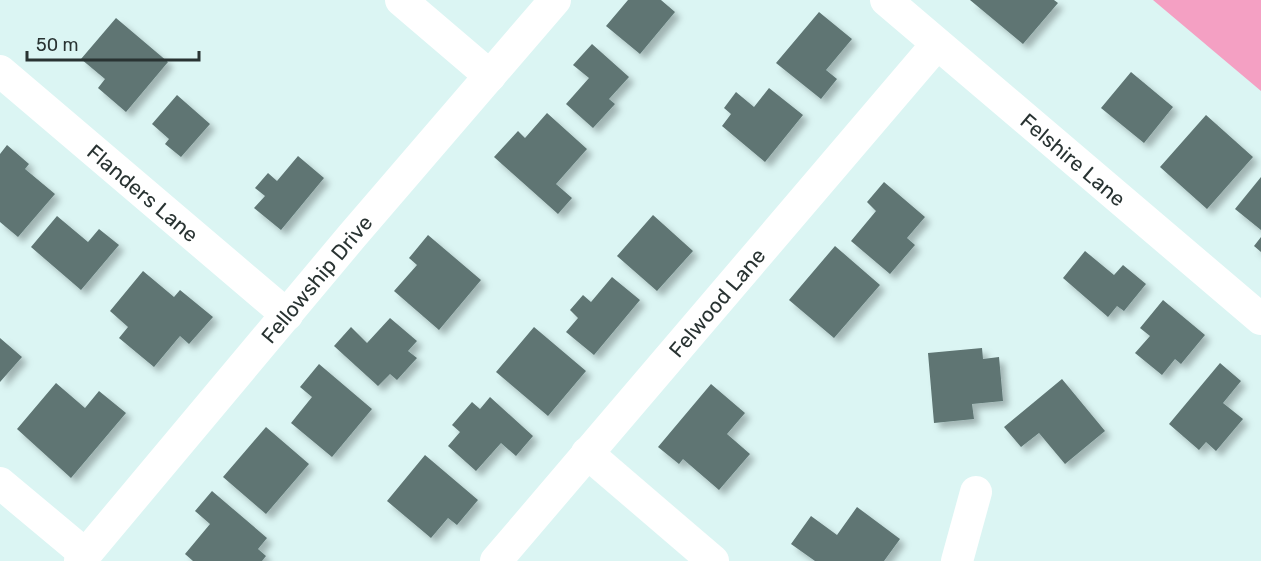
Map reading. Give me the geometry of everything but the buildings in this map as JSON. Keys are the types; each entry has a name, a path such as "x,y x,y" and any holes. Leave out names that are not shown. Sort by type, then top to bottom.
{"street":[{"path":"401,0 490,76"},
{"name":"Fellowship Drive","path":"82,558 555,0"},
{"name":"Felshire Lane","path":"886,0 1261,320"},
{"name":"Felwood Lane","path":"496,561 937,44"},
{"name":"Flanders Lane","path":"0,71 287,315"},
{"path":"587,453 713,561"},
{"path":"0,483 82,558"},
{"path":"957,561 976,492"}],"shaded area":[{"path":"1153,0 1261,0 1261,91"}]}
